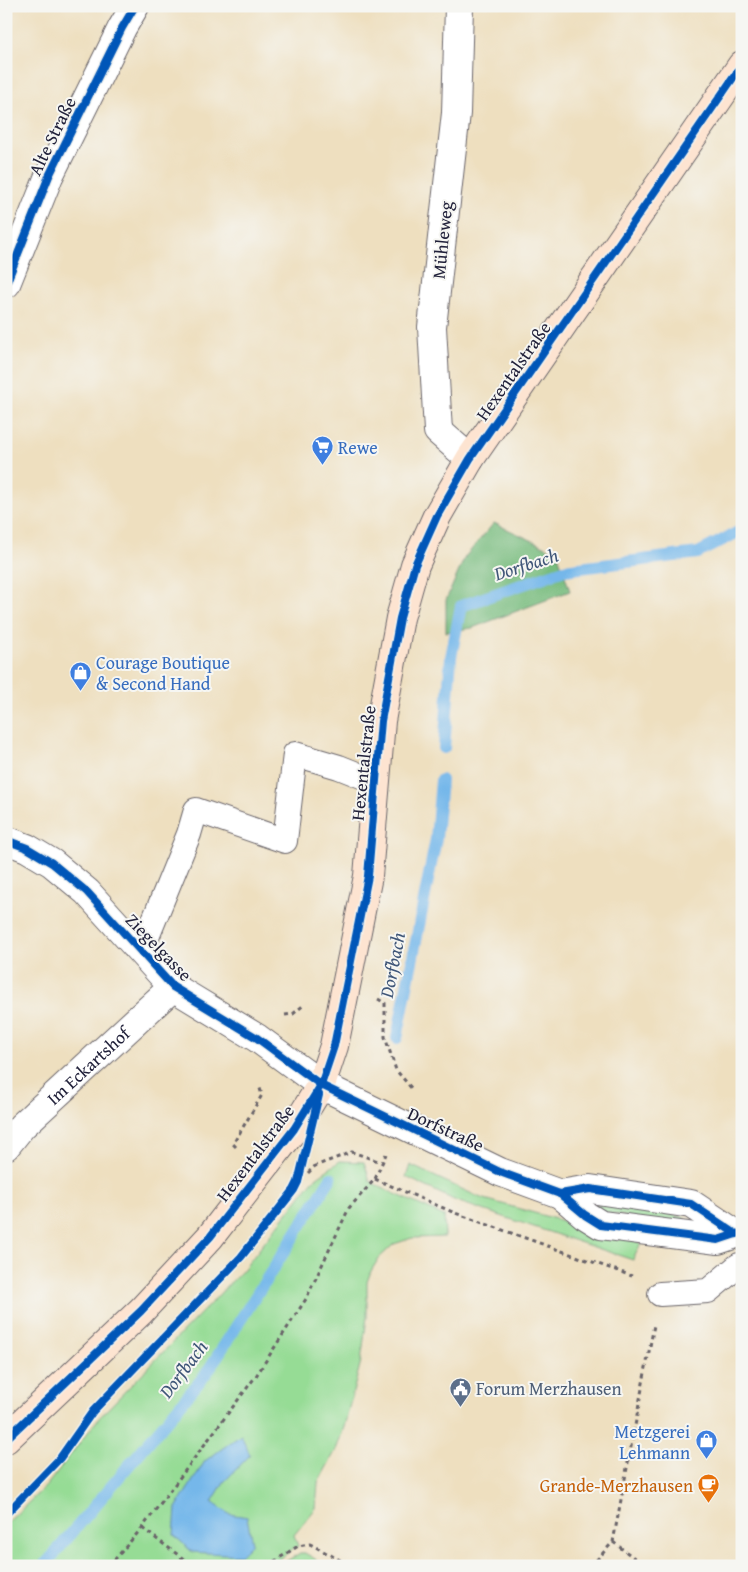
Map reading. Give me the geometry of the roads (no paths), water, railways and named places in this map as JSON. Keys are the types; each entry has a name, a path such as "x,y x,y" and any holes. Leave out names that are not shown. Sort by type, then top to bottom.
{"main road":[{"name":"Hexentalstraße","path":"6,1440 141,1311 210,1237 294,1129 321,1085 334,1046 368,876 374,781 381,721 392,653 415,565 437,516 470,458 742,65"}],"street":[{"name":"Alte Straße","path":"6,284 49,176 122,28 135,6"},
{"name":"Mühleweg","path":"459,6 456,113 432,327 438,431 470,458"},
{"name":"Ziegelgasse","path":"6,840 27,848 52,863 87,892 173,987 256,1038 321,1085"},
{"name":"Im Eckartshof","path":"6,1146 22,1126 173,987"},
{"name":"Dorfstraße","path":"321,1085 430,1136 500,1172 560,1194 585,1215 602,1225 718,1240 739,1234"}],"lane":[{"path":"141,952 189,834 196,810 285,841 295,754 339,766 374,781"},
{"path":"660,1294 708,1291 740,1268 739,1234"}],"water":[{"path":"241,1435 250,1455 224,1482 212,1502 229,1514 247,1517 252,1543 240,1555 192,1552 174,1535 176,1508 205,1461"}],"waterway":[{"name":"Dorfbach","path":"444,748 451,657 461,606 564,570 698,553 742,530"},
{"name":"Dorfbach","path":"397,1038 436,839 441,780"},
{"name":"Dorfbach","path":"44,1566 206,1374 331,1178"}],"place":[{"name":"Rewe","path":"322,466"},
{"name":"Courage Boutique & Second Hand","path":"80,691"},
{"name":"Forum Merzhausen","path":"460,1407"},
{"name":"Metzgerei Lehmann","path":"706,1460"},
{"name":"Grande-Merzhausen","path":"709,1504"}]}
